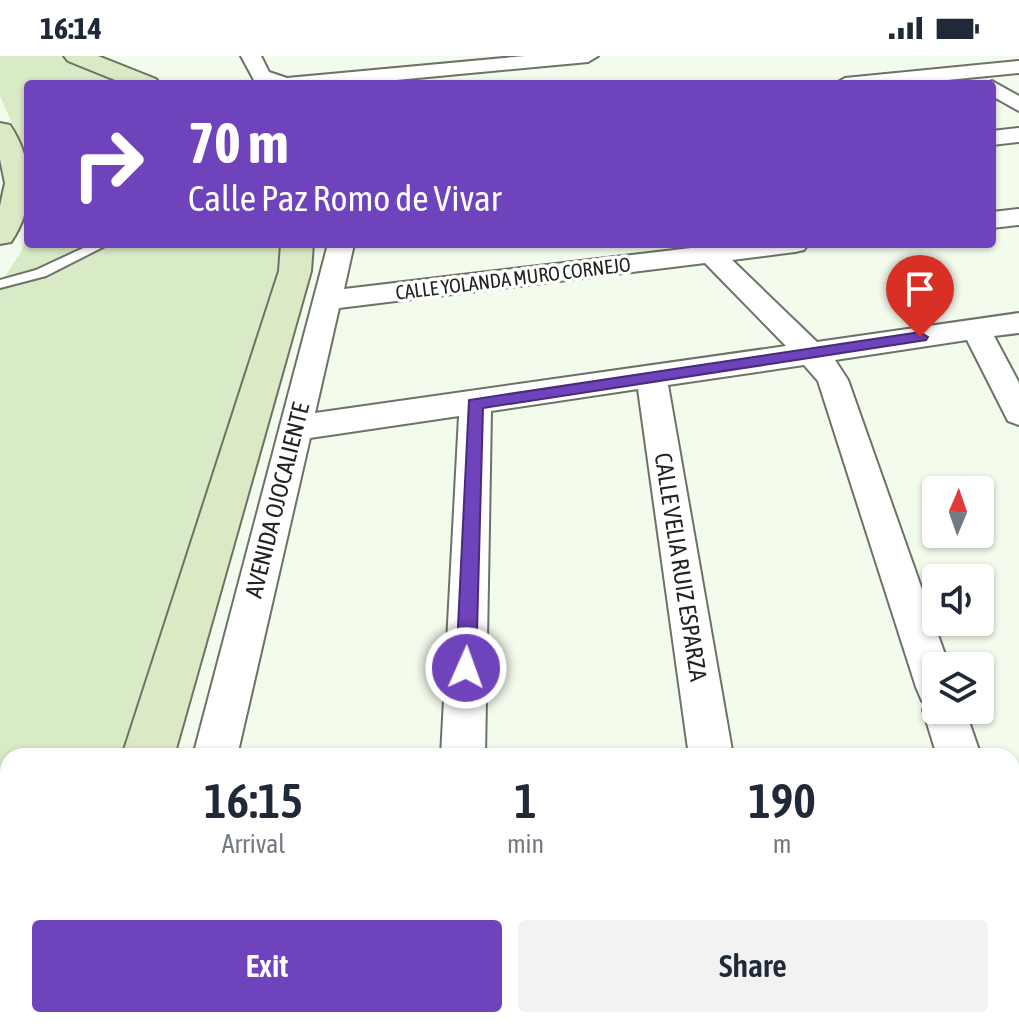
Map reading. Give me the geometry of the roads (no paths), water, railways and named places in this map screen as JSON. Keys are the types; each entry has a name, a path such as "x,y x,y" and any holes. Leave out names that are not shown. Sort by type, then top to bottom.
{"main road":[{"path":"76,56 137,80"},
{"path":"0,131 18,163 22,188 2,228"},
{"name":"AVENIDA OJOCALIENTE","path":"150,748 296,258"}],"street":[{"path":"251,56 261,76 274,80"},
{"path":"324,80 588,56"},
{"path":"886,80 1019,67"},
{"path":"968,72 981,80"},
{"path":"996,90 1019,105"},
{"path":"996,138 1019,135"},
{"path":"996,220 1019,217"},
{"name":"AVENIDA OJOCALIENTE","path":"217,748 340,248"},
{"path":"705,249 810,352 833,380 924,652"},
{"name":"CALLE YOLANDA MURO CORNEJO","path":"327,300 705,249"},
{"path":"295,428 1019,323"},
{"path":"976,329 1019,413"},
{"name":"CALLE VELIA RUIZ ESPARZA","path":"652,378 710,748"},
{"path":"463,748 475,404"},
{"path":"949,724 956,748"}],"lane":[{"path":"0,284 41,273 94,248"}]}
